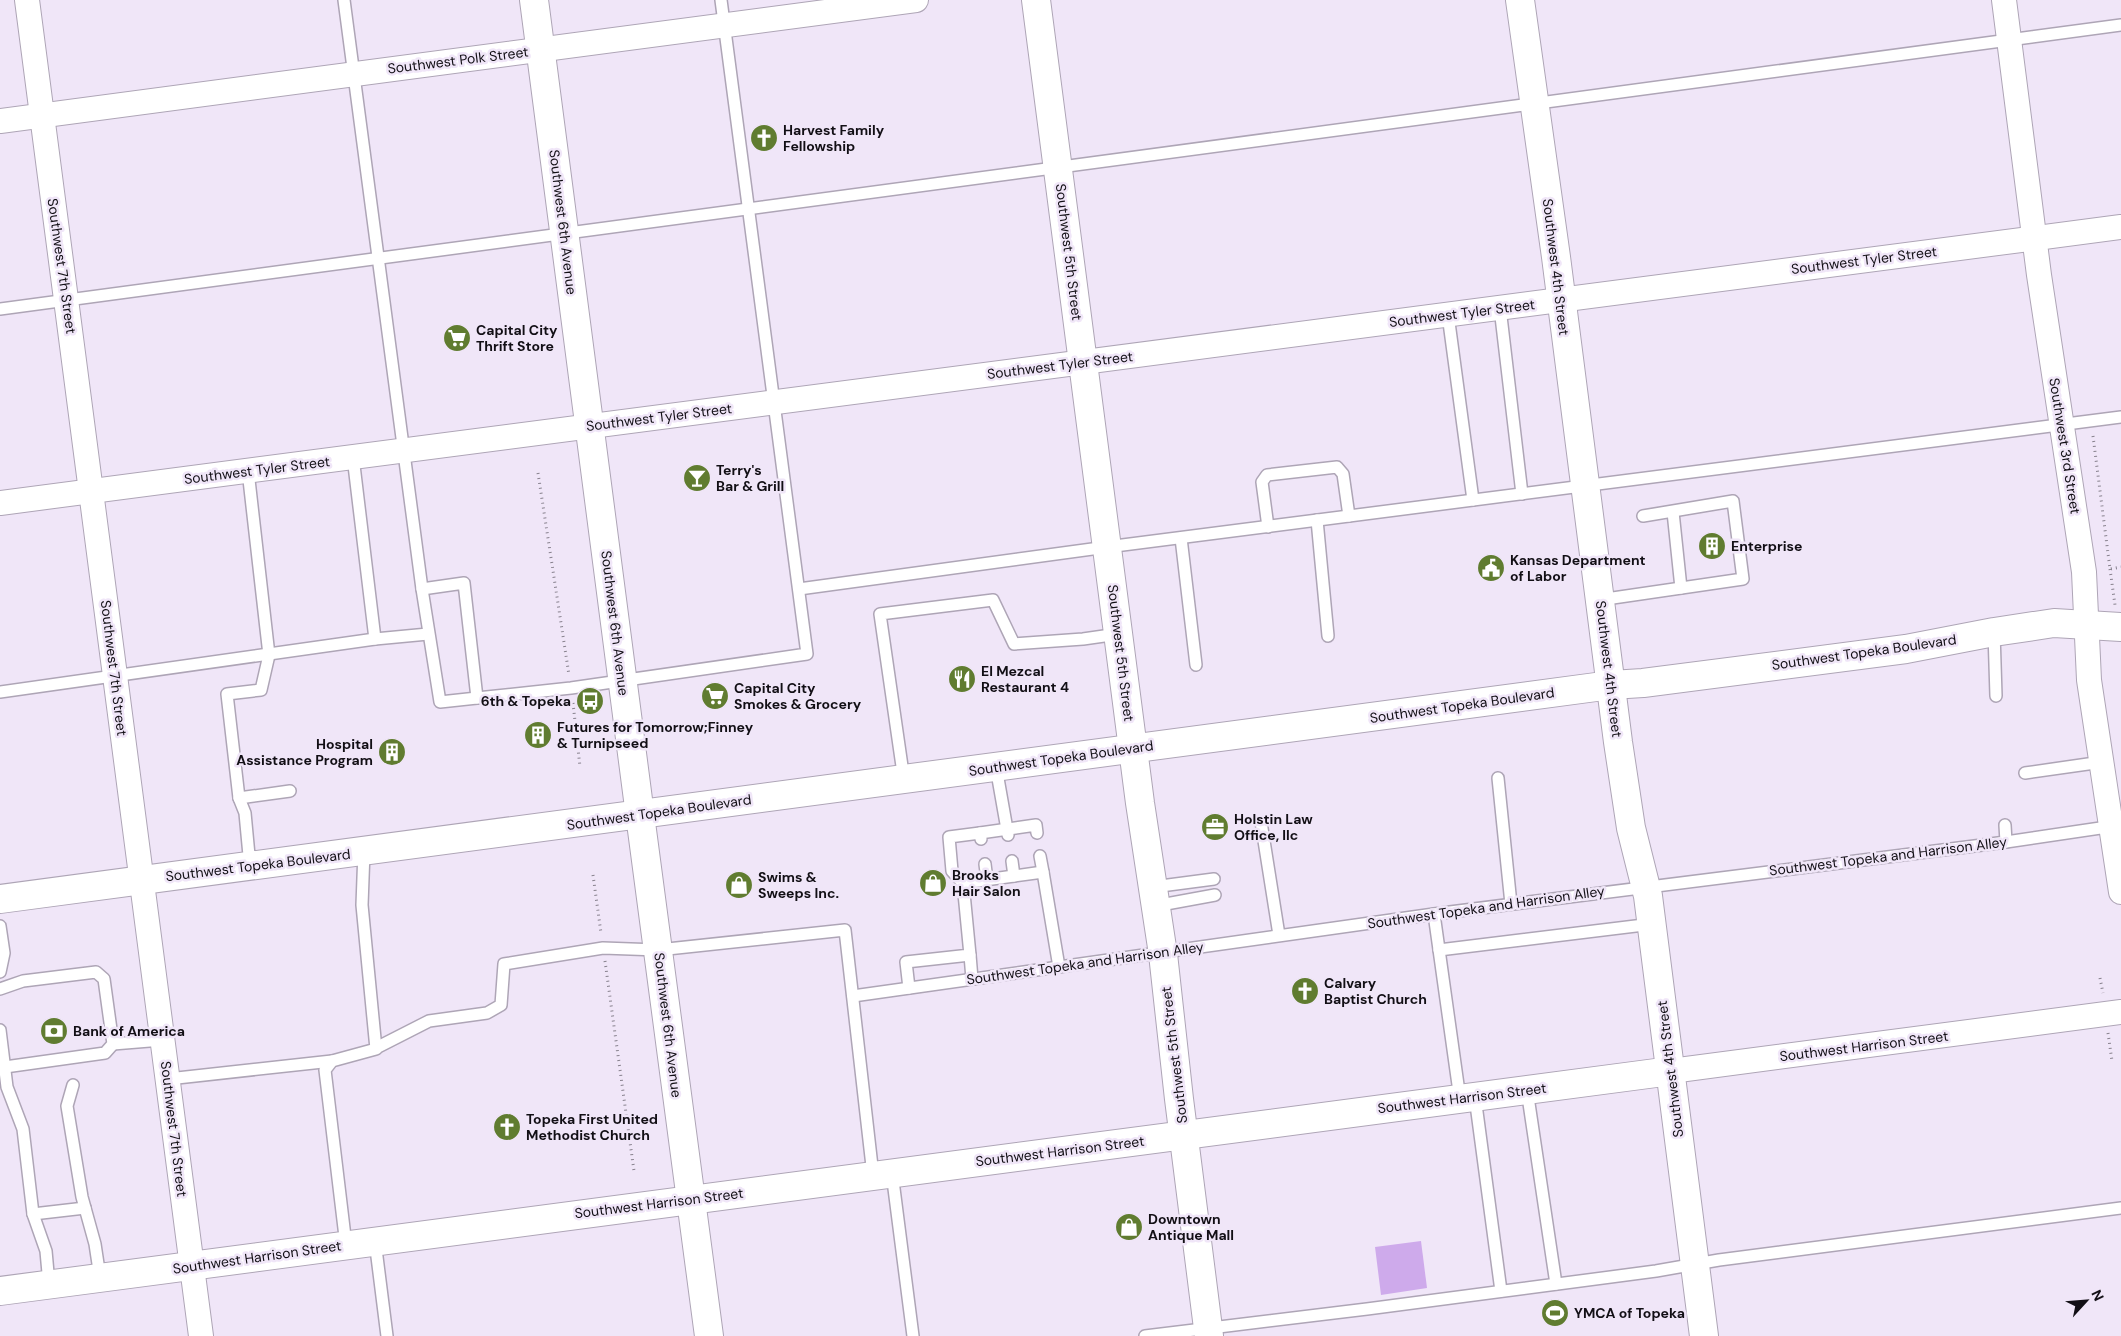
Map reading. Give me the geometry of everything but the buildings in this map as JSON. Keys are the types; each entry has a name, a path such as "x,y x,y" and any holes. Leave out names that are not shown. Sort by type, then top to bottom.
{"main road":[{"name":"Southwest 6th Avenue","path":"534,0 709,1336"},
{"name":"Southwest 5th Street","path":"1036,0 1118,634 1163,954 1209,1333"},
{"name":"Southwest 4th Street","path":"1520,0 1631,828 1646,887 1652,924 1704,1336"},
{"name":"Southwest Topeka Boulevard","path":"0,899 1611,685 1643,683 1906,649 1994,632 2054,623 2121,627"},
{"name":"Southwest Harrison Street","path":"0,1291 1671,1071"}],"street":[{"name":"Southwest 7th Street","path":"26,0 201,1336"},
{"name":"Southwest Polk Street","path":"0,121 916,0"},
{"name":"Southwest 3rd Street","path":"2004,0 2034,238 2060,423 2070,471 2084,572 2089,680 2102,762 2117,826 2121,892"},
{"name":"Southwest Tyler Street","path":"0,503 2121,227"},
{"name":"Southwest Harrison Street","path":"1671,1071 2121,1012"}],"lane":[{"path":"344,0 428,634 440,702 571,688 807,654 721,0"},
{"path":"0,309 2121,25"},
{"path":"1500,308 1522,494"},
{"path":"1448,314 1473,500"},
{"path":"799,589 2060,423 2121,417"},
{"path":"353,457 374,640"},
{"path":"1268,527 1262,482 1268,474 1337,467 1343,474 1348,516"},
{"path":"248,471 269,654 261,690 227,694 240,798 245,813 250,866"},
{"path":"1600,600 1743,579 1733,501 1643,516"},
{"path":"1672,512 1681,588"},
{"path":"1317,520 1328,636"},
{"path":"1181,538 1196,665"},
{"path":"422,589 464,583 477,698"},
{"path":"904,780 880,614 992,600 1014,644 1083,639 1118,634"},
{"path":"1994,632 1996,696"},
{"path":"0,692 269,654 428,634"},
{"path":"2026,773 2102,762"},
{"path":"996,767 1007,832"},
{"path":"1498,778 1511,904"},
{"path":"240,798 290,791"},
{"path":"1261,822 1280,935"},
{"path":"972,979 963,883 952,871 949,837 980,836 1036,825 1037,833"},
{"path":"2006,825 2006,842"},
{"name":"Southwest Topeka and Harrison Alley","path":"853,996 1163,954 1280,935 1434,914 2006,842 2117,826"},
{"path":"364,851 362,905 376,1048"},
{"path":"1040,856 1059,967"},
{"path":"1012,861 1014,876"},
{"path":"984,864 987,880"},
{"path":"963,883 1043,872"},
{"path":"1154,896 1214,880"},
{"path":"1154,896 1215,895"},
{"path":"1434,914 1438,950 1467,1098 1501,1291"},
{"path":"1438,950 1652,924"},
{"path":"0,926 4,953 0,972"},
{"path":"168,1079 332,1061 376,1048 429,1021 487,1013 501,1005 504,964 603,948 658,950 845,930 853,996 913,1336"},
{"path":"909,988 906,962 970,955"},
{"path":"0,989 23,981 96,972 104,979 113,1044"},
{"path":"0,1030 8,1087 23,1129 33,1214 46,1251 49,1284"},
{"path":"5,1067 105,1053 113,1044 162,1040"},
{"path":"79,1070 81,1056"},
{"path":"332,1061 325,1070 346,1245"},
{"path":"73,1085 67,1106 85,1208 95,1244 100,1278"},
{"path":"1527,1090 1556,1284"},
{"path":"33,1214 85,1208"},
{"path":"1145,1336 1209,1333 1695,1264 2121,1208"},
{"path":"375,1241 387,1336"}],"path":[{"path":"2091,421 2110,569 2121,567"},
{"path":"538,473 571,688 580,767"},
{"path":"593,875 634,1171"}],"shaded area":[{"path":"1421,1241 1427,1288 1381,1295 1375,1247"}],"place":[{"name":"Harvest Family Fellowship","path":"764,138"},
{"name":"Capital City Thrift Store","path":"457,338"},
{"name":"Terry's Bar & Grill","path":"697,478"},
{"name":"Enterprise","path":"1712,546"},
{"name":"Kansas Department of Labor","path":"1491,568"},
{"name":"El Mezcal Restaurant 4","path":"962,679"},
{"name":"Capital City Smokes & Grocery","path":"715,696"},
{"name":"6th & Topeka","path":"590,701"},
{"name":"Futures for Tomorrow;Finney & Turnipseed","path":"538,735"},
{"name":"Hospital Assistance Program","path":"392,752"},
{"name":"Holstin Law Office, llc","path":"1215,827"},
{"name":"Brooks Hair Salon","path":"933,883"},
{"name":"Swims & Sweeps Inc.","path":"739,885"},
{"name":"Calvary Baptist Church","path":"1305,991"},
{"name":"Bank of America","path":"54,1031"},
{"name":"Topeka First United Methodist Church","path":"507,1127"},
{"name":"Downtown Antique Mall","path":"1129,1227"},
{"name":"YMCA of Topeka","path":"1555,1313"}]}
